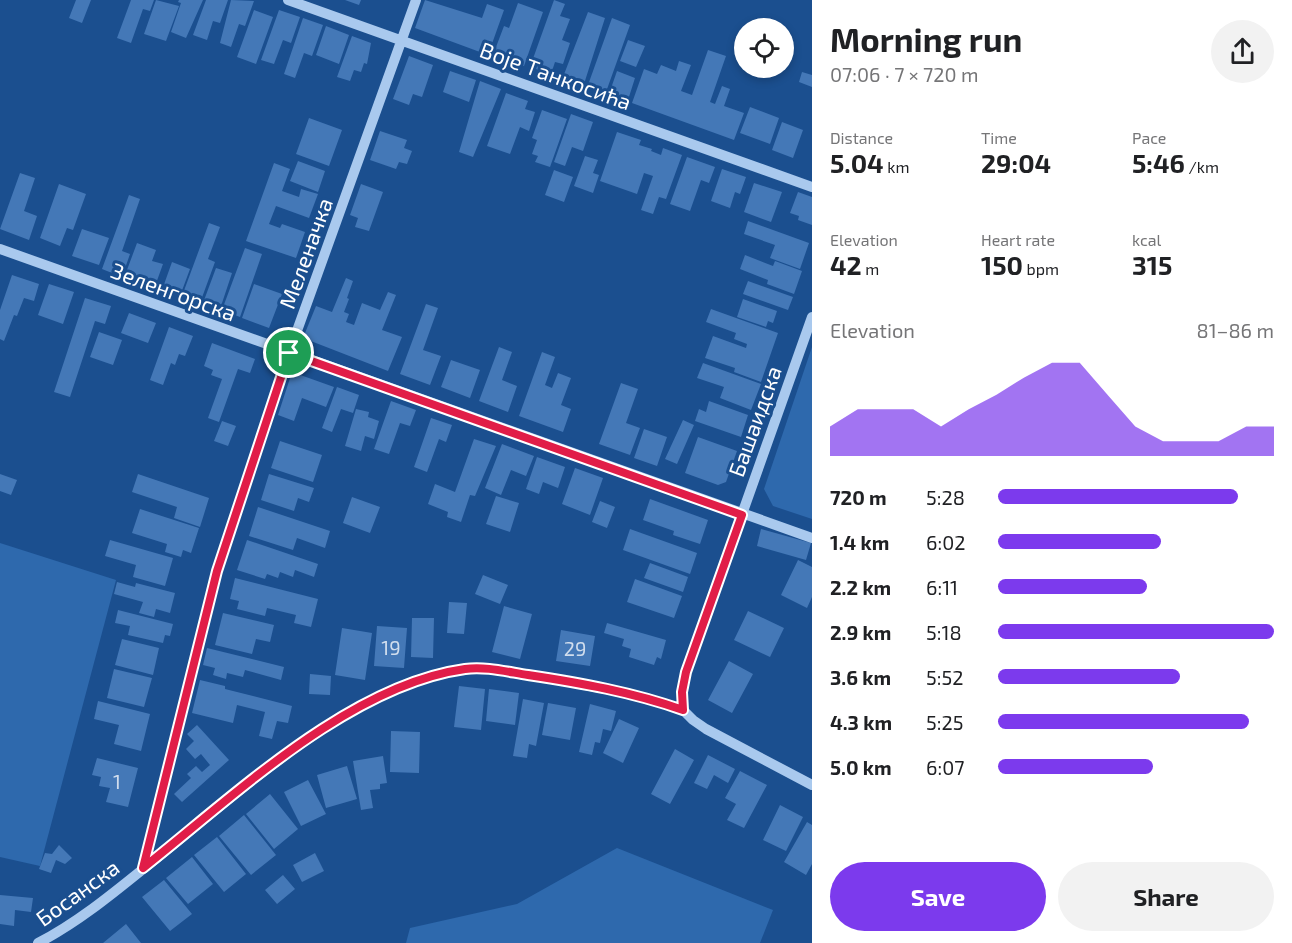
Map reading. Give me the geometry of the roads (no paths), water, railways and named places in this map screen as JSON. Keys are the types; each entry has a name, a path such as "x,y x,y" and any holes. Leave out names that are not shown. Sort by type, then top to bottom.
{"street":[{"name":"Воје Танкосића","path":"288,0 812,188"},
{"name":"Меленачка","path":"143,868 217,571 289,353 416,0"},
{"name":"Зеленгорска","path":"0,249 742,515 812,538"},
{"name":"Башаидска","path":"683,710 682,692 686,672 812,317"},
{"name":"Босанска","path":"38,943 55,934 143,868 299,744 381,697 435,675 468,669 490,669 605,687 683,710"},
{"path":"683,710 706,729 812,785"}]}
